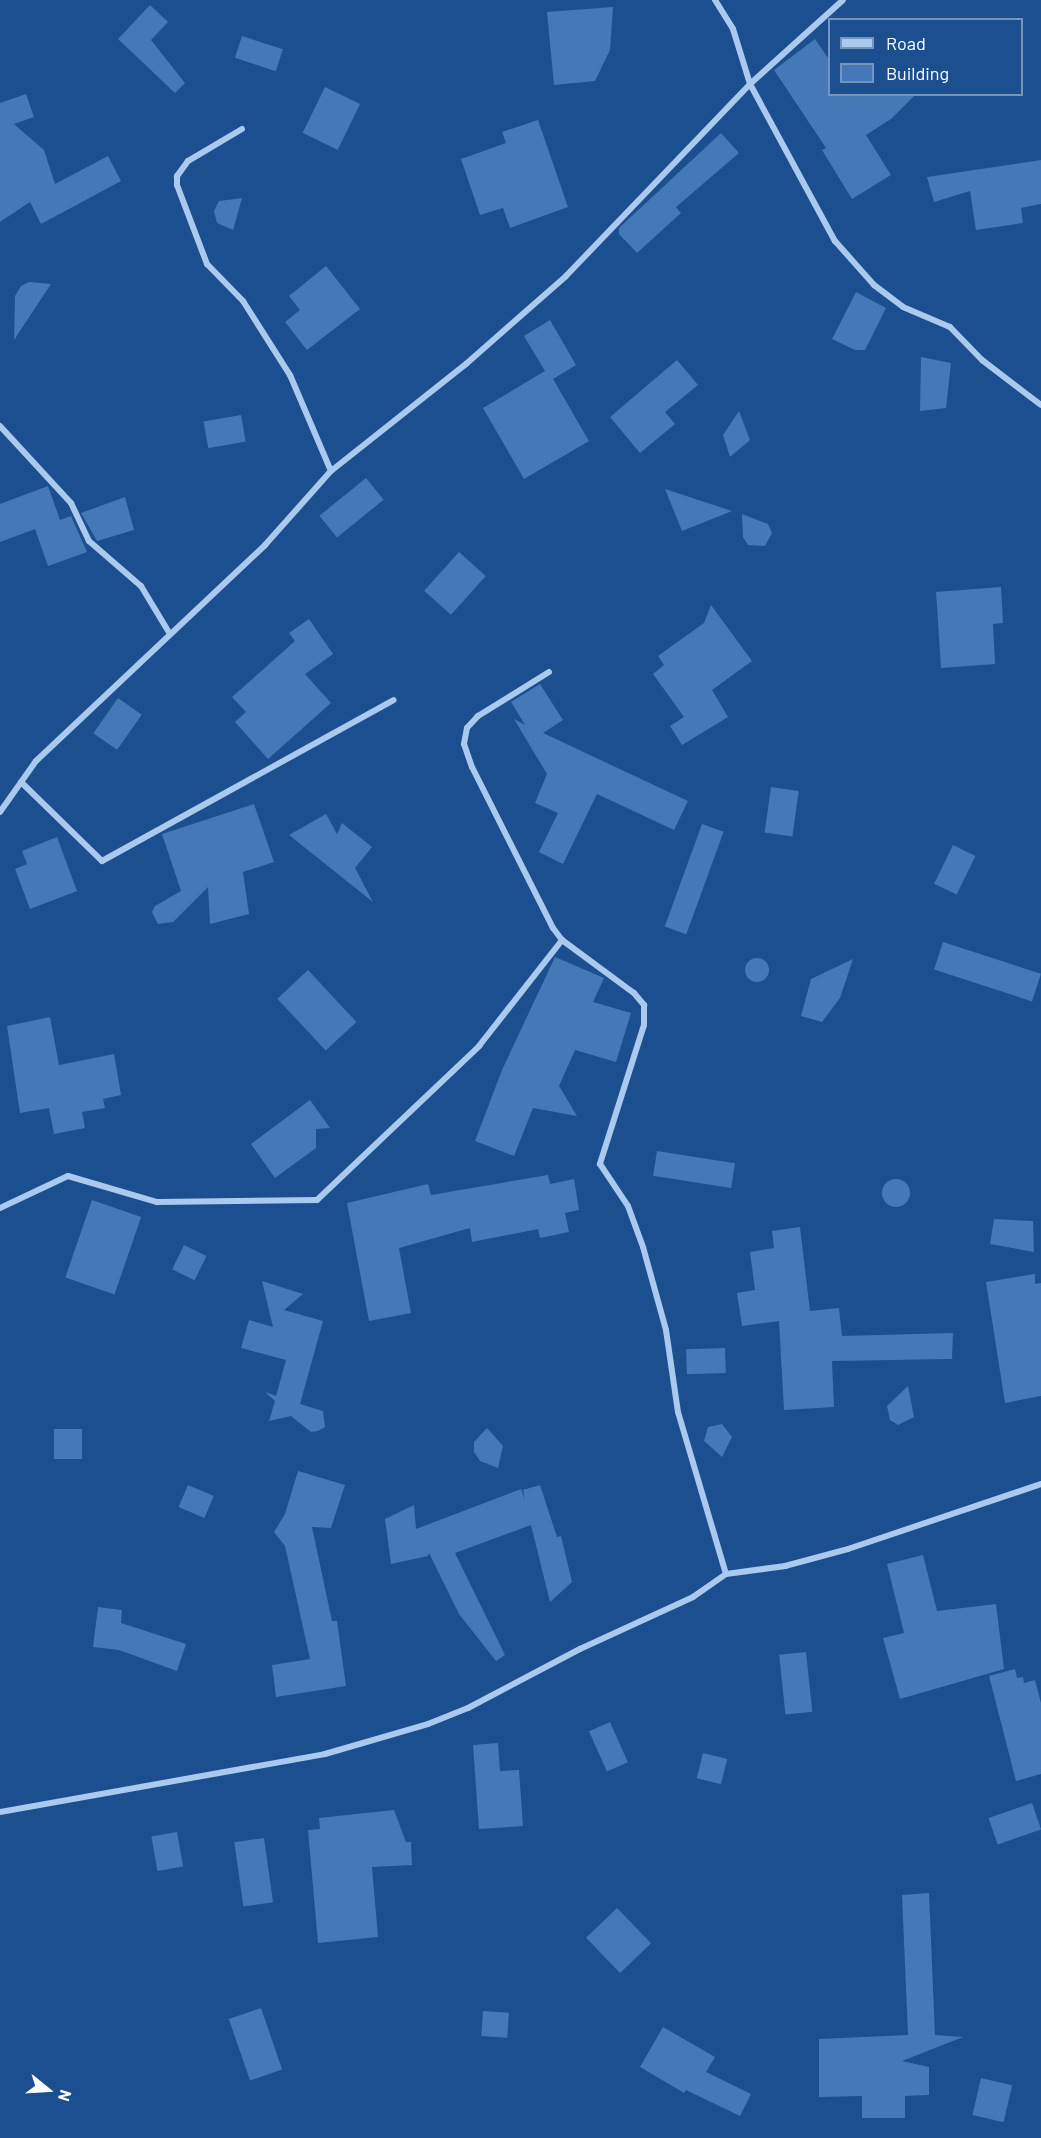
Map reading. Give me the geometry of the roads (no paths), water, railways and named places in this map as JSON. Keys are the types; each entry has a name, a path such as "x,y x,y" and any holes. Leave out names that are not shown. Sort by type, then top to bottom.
{"street":[{"path":"715,0 733,29 750,84 835,241 874,285 903,307 950,327 982,360 1041,405"},
{"path":"0,812 21,782 70,727 265,545 332,471 466,364 566,276 750,84 843,0"},
{"path":"242,129 188,161 177,176 177,185 207,264 243,302 291,375 332,471"},
{"path":"0,426 71,503 89,541 141,586 170,633"},
{"path":"549,672 478,716 467,728 464,744 472,767 562,940 634,993 644,1005 644,1025 600,1164 628,1206 643,1247 666,1330 678,1412 726,1574"},
{"path":"21,782 102,861 394,700"},
{"path":"0,1208 68,1176 157,1202 317,1200 479,1046 562,940"},
{"path":"0,1812 325,1754 428,1724 468,1708 580,1648 693,1597 726,1574 785,1566 848,1549 1041,1484"}]}
